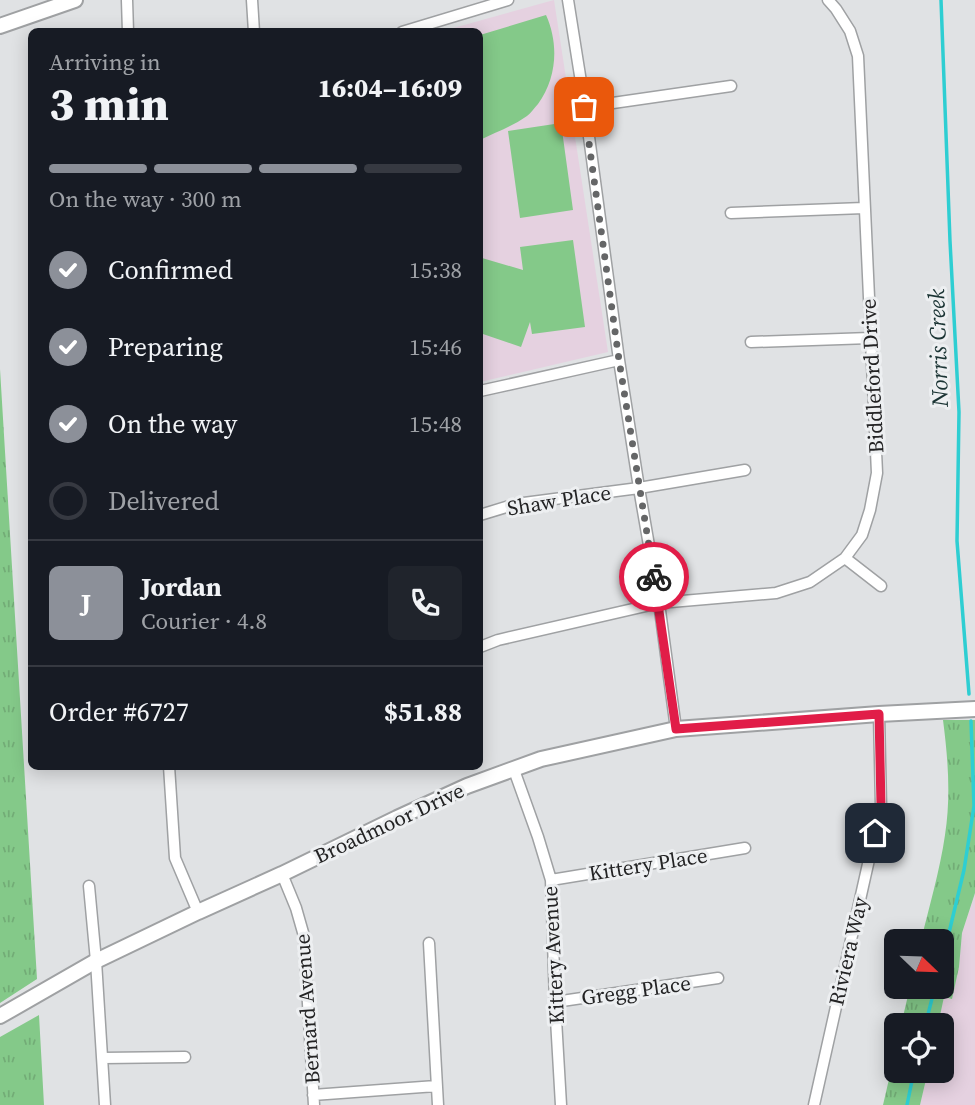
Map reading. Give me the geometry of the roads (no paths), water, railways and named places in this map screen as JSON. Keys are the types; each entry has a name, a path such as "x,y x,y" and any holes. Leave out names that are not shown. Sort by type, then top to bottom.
{"street":[{"path":"0,26 75,0"},
{"path":"127,0 128,28"},
{"path":"252,0 254,28"},
{"path":"415,28 508,0"},
{"path":"568,0 619,360 659,603 676,729"},
{"name":"Biddleford Drive","path":"483,646 498,640 659,603 776,593 810,582 845,558 862,535 877,472 858,56 850,31 828,0"},
{"path":"584,107 731,86"},
{"path":"731,213 864,208"},
{"path":"751,342 870,338"},
{"path":"483,390 619,360"},
{"name":"Shaw Place","path":"483,514 516,504 639,488 745,470"},
{"path":"845,558 881,586"},
{"name":"Broadmoor Drive","path":"0,1016 96,961 198,912 467,786 541,759 676,729 975,709"},
{"name":"Riviera Way","path":"814,1105 881,806 879,714"},
{"path":"169,770 175,858 198,912"},
{"name":"Kittery Avenue","path":"514,770 551,880 561,1105"},
{"name":"Kittery Place","path":"551,880 745,848"},
{"name":"Bernard Avenue","path":"282,874 304,936 314,1100"},
{"path":"89,886 105,1105"},
{"path":"429,943 438,1105"},
{"name":"Gregg Place","path":"555,1002 718,978"},
{"path":"103,1058 185,1057"},
{"path":"314,1100 436,1086"}],"waterway":[{"name":"Norris Creek","path":"941,0 959,412 957,541 969,694"},
{"name":"Norris Creek","path":"950,929 964,870 974,806 971,721"},
{"name":"Norris Creek","path":"928,1013 932,999"},
{"name":"Norris Creek","path":"907,1105 912,1083"}]}
